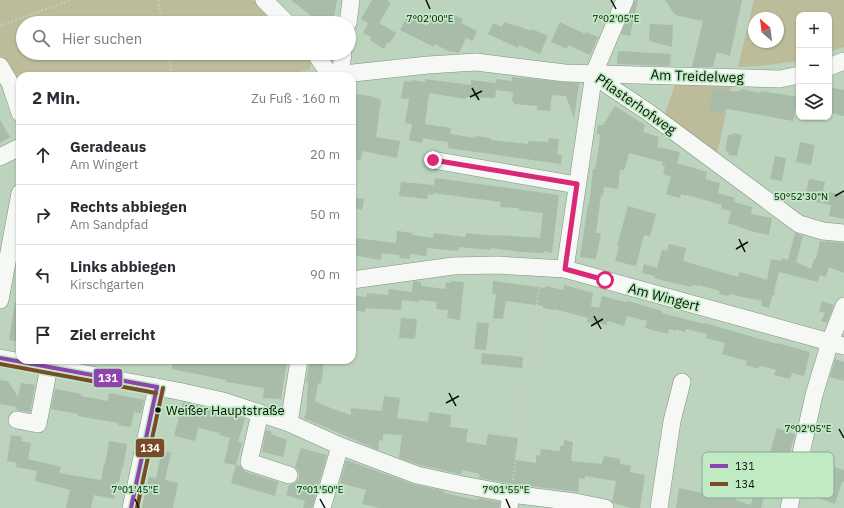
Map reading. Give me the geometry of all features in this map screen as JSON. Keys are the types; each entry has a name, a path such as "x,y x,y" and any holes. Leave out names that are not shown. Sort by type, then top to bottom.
{"street":[{"path":"264,0 280,16"},
{"path":"349,16 351,0"},
{"path":"565,269 594,73 625,0"},
{"path":"321,60 331,72"},
{"path":"335,72 340,60"},
{"path":"832,66 844,61"},
{"name":"Pflasterhofweg","path":"356,73 428,65 476,62 565,73 594,73 609,86 665,124 799,224 824,231 844,233"},
{"path":"0,66 10,83 16,101"},
{"name":"Am Treidelweg","path":"594,73 780,79 796,76"},
{"path":"0,157 16,149"},
{"path":"433,160 577,184"},
{"path":"0,300 16,214"},
{"name":"Am Wingert","path":"356,279 453,266 498,265 565,269 837,344"},
{"path":"802,452 814,395 837,344 844,306"},
{"path":"0,358 16,361"},
{"path":"33,364 223,401 289,423 342,446 417,475 458,484 510,501 575,502 605,508"},
{"path":"289,423 298,364"},
{"path":"17,420 38,424 49,367"},
{"path":"659,508 672,421 682,382"},
{"path":"131,508 157,387"},
{"path":"260,413 249,462 289,475"},
{"path":"326,502 342,446"},
{"path":"789,508 791,498"}],"path":[{"path":"28,16 72,0"},
{"path":"158,0 161,16"},
{"path":"0,26 16,20"},
{"path":"169,60 171,72"},
{"path":"510,501 541,268"}],"green space":[{"path":"0,0 253,0 270,16 16,16 16,60 310,60 311,65 309,70 297,72 16,72 16,83 13,75 0,55"},
{"path":"754,0 844,0 844,47 832,51 832,12 796,12 796,61 738,67 748,25 748,48 784,48 784,12 751,12"},
{"path":"676,81 732,82 717,155 665,114"}],"building":[{"path":"291,0 337,0 334,16 310,15"},
{"path":"372,0 387,0 391,3 379,23 396,33 384,49 370,40 371,37 363,33 368,23 361,19"},
{"path":"635,0 638,0 630,36 621,34"},
{"path":"665,0 742,0 730,56 717,52 713,67 692,67 703,21 675,15"},
{"path":"451,13 463,19 461,23 477,31 473,41 466,38 459,53 448,51 435,44 434,47 400,30 408,16 427,26 433,14 447,21"},
{"path":"504,22 531,31 532,29 548,36 540,54 519,45 518,48 488,34 493,23 502,27"},
{"path":"560,22 585,34 586,32 598,37 590,55 568,45 567,49 551,42"},
{"path":"650,24 673,25 672,47 649,41"},
{"path":"618,51 671,54 670,66 617,64"},
{"path":"512,77 579,83 574,119 566,96 552,95 550,111 537,110 537,106 514,104 514,102 512,102 513,92 496,90 495,98 466,97 466,99 429,93 425,124 451,128 450,134 475,138 476,136 491,138 491,140 528,144 528,141 548,142 549,138 559,139 557,155 562,155 561,164 448,148 448,142 423,138 422,143 409,140 412,124 405,123 409,99 401,98 404,81 411,82 412,80 425,82 425,79 471,85 471,80 496,83 497,79 512,81"},
{"path":"718,88 737,92 741,91 741,89 760,93 761,91 796,97 793,121 723,108 722,113 709,111 713,89 718,90"},
{"path":"832,88 844,90 844,116 832,113"},
{"path":"356,94 370,96 381,100 376,137 400,141 397,158 362,151 361,160 356,159"},
{"path":"615,106 645,125 643,132 659,137 657,147 680,152 677,163 707,172 705,179 720,183 718,193 735,198 734,202 752,207 751,214 772,218 769,235 751,231 728,223 731,211 721,209 722,205 687,195 681,194 680,198 666,194 671,177 663,174 665,166 662,166 663,162 629,153 624,170 620,170 618,189 604,187 603,196 601,195 596,233 601,233 596,259 580,257 588,204 589,205 593,169 595,169 599,146 600,134 597,134 598,125 603,125"},
{"path":"0,120 10,137 0,143"},
{"path":"732,133 742,135 737,156 728,155 729,152 725,151 728,135 732,135"},
{"path":"800,142 815,145 811,165 796,162"},
{"path":"775,156 786,158 782,181 770,179"},
{"path":"435,178 559,195 552,253 544,251 544,253 522,252 491,248 491,250 459,247 458,251 427,248 426,256 410,254 410,259 399,258 400,255 382,253 381,260 356,256 356,238 396,243 397,231 433,238 434,233 465,237 466,233 540,238 543,213 519,210 519,208 500,207 501,202 433,193"},
{"path":"809,179 825,182 823,191 844,195 844,219 829,216 831,205 812,201 814,194 806,192"},
{"path":"401,182 434,185 433,195 428,194 427,199 399,196"},
{"path":"356,198 364,199 362,210 356,209"},
{"path":"628,206 656,214 650,236 644,235 636,266 615,261 619,247 617,246"},
{"path":"795,233 803,236 796,262 811,269 814,259 816,259 820,241 844,243 844,273 829,267 826,277 820,275 818,282 779,272 774,291 775,293 772,297 769,308 761,306 762,301 729,294 729,296 719,294 720,291 698,285 692,285 691,287 665,281 654,278 655,276 642,273 644,264 657,268 662,250 667,251 669,244 686,248 683,261 738,277 740,272 767,280 771,259 781,261 782,258 788,260"},
{"path":"493,281 545,288 546,286 563,290 564,285 593,293 591,306 599,308 602,296 625,302 628,301 662,311 662,313 704,324 705,323 810,352 804,376 792,373 790,379 774,375 776,370 761,366 754,369 753,367 746,365 747,361 722,354 725,343 706,338 707,334 686,329 685,332 676,329 676,331 669,329 668,334 645,328 647,321 627,316 624,326 608,321 606,325 596,322 596,324 587,322 588,318 554,309 543,308 543,306 506,301 503,319 493,318 496,294 492,294"},
{"path":"413,282 421,282 421,286 445,289 446,282 464,282 460,320 447,318 448,310 436,309 437,302 419,300 419,302 402,300 401,310 365,308 365,312 356,311 356,296 366,297 367,293 388,295 389,289 412,292"},
{"path":"822,301 834,305 827,323 821,321 825,313 819,311"},
{"path":"15,302 16,302 16,341 9,340"},
{"path":"401,318 417,319 415,339 399,338"},
{"path":"477,322 489,323 486,350 474,349"},
{"path":"482,353 523,357 522,368 481,364"},
{"path":"835,359 844,362 844,381 830,377"},
{"path":"173,364 286,364 281,399 263,398 264,388 226,382 226,380 172,369"},
{"path":"309,364 324,364 321,384 318,383 314,401 351,415 351,408 382,411 384,396 400,398 397,418 428,422 429,412 451,415 450,427 468,429 466,442 486,445 488,434 518,438 515,460 536,463 536,455 540,456 541,449 560,451 560,446 563,446 564,440 573,442 571,461 602,464 604,456 620,459 620,464 631,466 630,472 645,475 640,508 631,508 612,502 616,481 585,476 585,479 579,478 578,492 479,478 480,474 462,470 460,474 420,465 399,458 402,435 383,434 383,441 379,440 378,450 304,418 306,413 308,382 306,382"},
{"path":"0,380 8,381 18,397 21,383 35,385 30,412 16,410 17,407 0,404"},
{"path":"55,389 108,401 109,393 144,400 141,413 134,412 131,427 51,409"},
{"path":"183,402 245,419 238,442 242,443 236,465 224,463 230,438 219,435 220,433 198,428 195,441 174,436"},
{"path":"777,428 795,434 790,452 770,452"},
{"path":"266,430 272,432 271,434 287,440 283,457 262,452"},
{"path":"11,435 22,437 21,441 31,443 28,459 61,467 59,473 101,480 109,441 127,444 119,482 116,482 114,499 94,495 91,508 66,508 70,490 35,481 37,471 16,467 17,463 7,461"},
{"path":"301,448 327,455 312,508 303,508 305,501 286,495 289,485 295,483 299,478 299,473 295,467"},
{"path":"162,451 171,453 165,480 178,483 173,508 142,508 149,477 156,478"},
{"path":"346,460 413,484 444,491 444,493 477,500 478,498 500,502 499,508 379,508 362,504 366,490 340,483"},
{"path":"236,465 240,466 246,472 278,482 275,496 231,483"},
{"path":"834,467 844,470 844,482 842,482 835,504 819,498 834,498"},
{"path":"679,488 702,493 702,498 736,498 735,500 751,505 753,498 764,498 761,508 676,508"}],"transit line":[{"name":"131","path":"0,358 16,361"},
{"name":"134","path":"0,364 156,393"},
{"name":"131","path":"32,364 157,387"},
{"name":"131","path":"131,508 157,387"},
{"name":"134","path":"137,508 163,388"}],"place":[{"name":"Weißer Hauptstraße","path":"158,410"}],"route":[{"path":"433,160 577,184 565,269 605,280"}]}
